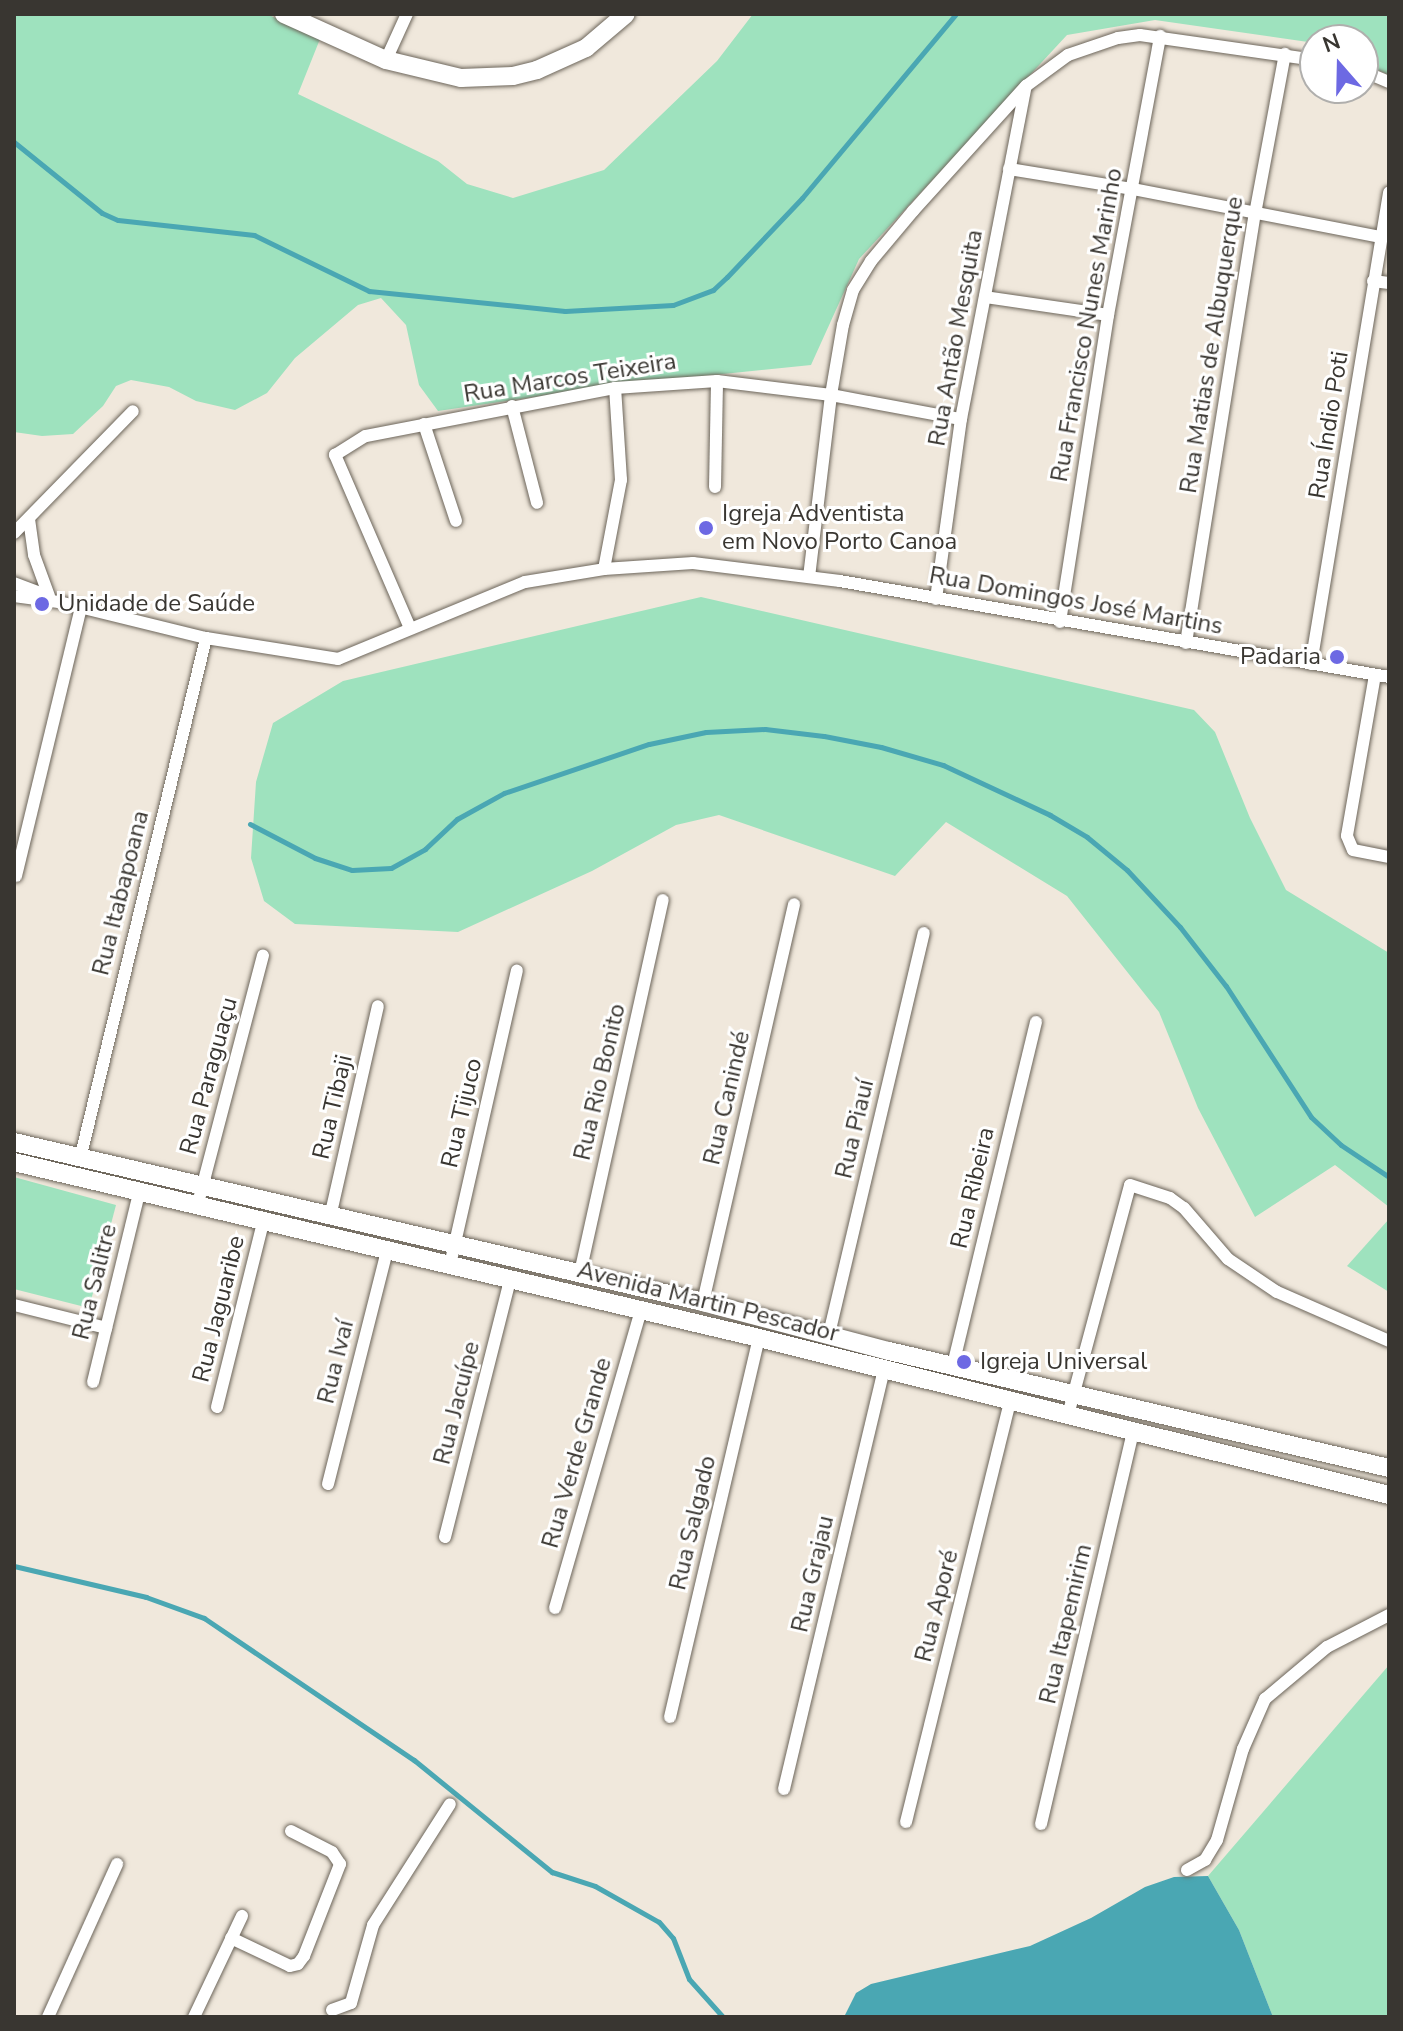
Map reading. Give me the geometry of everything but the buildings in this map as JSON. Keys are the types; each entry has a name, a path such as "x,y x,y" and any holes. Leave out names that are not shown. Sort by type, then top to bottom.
{"street":[{"path":"284,14 386,60 461,78 513,76 537,70 586,48 626,14"},
{"path":"386,60 407,14"},
{"path":"809,577 831,395 847,307 871,261 1026,86 1068,55 1118,38 1160,36 1299,57"},
{"name":"Rua Francisco Nunes Marinho","path":"1060,622 1108,315 1160,36"},
{"name":"Rua Matias de Albuquerque","path":"1186,643 1255,214 1285,54"},
{"name":"Rua Antão Mesquita","path":"936,599 961,419 1026,86"},
{"path":"1009,169 1133,189 1380,237"},
{"name":"Rua Índio Poti","path":"1311,664 1389,192"},
{"path":"1373,281 1389,283"},
{"path":"985,297 1108,315"},
{"path":"715,487 717,381"},
{"name":"Rua Marcos Teixeira","path":"410,628 335,455 366,436 615,388 717,381 831,395 961,419"},
{"path":"604,569 621,480 615,388"},
{"path":"512,406 537,503"},
{"path":"14,533 133,411"},
{"path":"424,424 456,521"},
{"path":"29,519 34,555 54,599"},
{"name":"Rua Domingos José Martins","path":"14,583 81,608 206,638 338,659 356,655 410,628 525,582 604,569 693,563 809,577 1389,677"},
{"name":"Rua Domingos José Martins","path":"14,596 54,599"},
{"path":"16,876 81,608"},
{"name":"Rua Itabapoana","path":"80,1159 206,638"},
{"path":"1375,675 1347,828 1349,845 1360,854 1389,857"},
{"name":"Rua Rio Bonito","path":"580,1273 663,900"},
{"name":"Rua Canindé","path":"703,1302 794,904"},
{"name":"Rua Piauí","path":"829,1334 924,933"},
{"name":"Rua Paraguaçu","path":"197,1207 263,956"},
{"name":"Rua Tijuco","path":"450,1265 517,971"},
{"name":"Rua Tibaji","path":"330,1217 378,1006"},
{"name":"Rua Ribeira","path":"953,1365 1036,1022"},
{"name":"Avenida Martin Pescador","path":"14,1142 703,1302 953,1365 1389,1468"},
{"name":"Avenida Martin Pescador","path":"14,1162 759,1338 1389,1495"},
{"path":"1068,1415 1130,1185 1170,1198 1184,1208 1228,1259 1277,1292 1389,1341"},
{"name":"Rua Salitre","path":"93,1382 139,1193"},
{"name":"Rua Jaguaribe","path":"217,1407 263,1222"},
{"name":"Rua Ivaí","path":"328,1484 387,1250"},
{"name":"Rua Jacuípe","path":"445,1537 510,1280"},
{"path":"647,1312 666,1310 695,1315 702,1310 703,1302"},
{"path":"14,1305 106,1328"},
{"name":"Rua Verde Grande","path":"555,1608 647,1312"},
{"path":"705,1326 707,1317 714,1313 744,1320 757,1316"},
{"name":"Rua Salgado","path":"670,1717 759,1338"},
{"name":"Rua Grajau","path":"784,1789 884,1370"},
{"name":"Rua Aporé","path":"906,1822 1010,1402"},
{"name":"Rua Itapemirim","path":"1041,1824 1133,1433"},
{"path":"1187,1870 1205,1860 1217,1840 1243,1749 1265,1699 1327,1647 1389,1615"},
{"path":"330,2013 351,2003 373,1925 450,1804"},
{"path":"231,1938 290,1966 298,1964 304,1956 340,1864 332,1852 291,1831"},
{"path":"48,2017 117,1864"},
{"path":"194,2017 242,1916"},
{"path":"330,2013 338,1996"}],"green space":[{"path":"14,14 267,14 320,39 298,94 438,161 467,184 513,198 604,170 717,61 753,14 1389,14 1389,75 1379,70 1379,24 1299,24 1299,41 1155,20 1067,35 859,259 811,365 617,385 438,411 419,385 406,325 381,298 358,305 295,358 267,393 235,410 196,401 169,387 131,380 116,386 103,406 73,434 42,436 14,432"},
{"path":"701,597 1194,710 1215,732 1250,818 1286,890 1389,953 1389,1207 1335,1165 1255,1217 1198,1108 1159,1012 1067,896 946,822 895,876 719,815 676,825 592,871 458,932 295,924 264,901 251,858 256,782 273,723 343,681"},
{"path":"14,1177 116,1205 89,1308 14,1289"},
{"path":"1389,1219 1389,1292 1347,1266"},
{"path":"1389,1665 1389,2017 1273,2017 1239,1930 1208,1876"}],"water":[{"path":"1208,1876 1239,1930 1273,2017 844,2017 856,1993 871,1984 1030,1946 1091,1918 1145,1887 1174,1877"}],"waterway":[{"path":"14,142 102,213 118,220 254,235 369,291 565,311 673,305 713,290 727,277 802,198 956,14"},
{"path":"250,824 315,858 352,870 391,868 425,849 457,819 504,793 649,744 706,732 765,729 824,736 881,747 943,765 1050,815 1087,837 1127,870 1180,927 1226,986 1311,1117 1341,1145 1389,1177"},
{"path":"14,1566 146,1597 204,1618 414,1760 552,1872 595,1886 659,1922 673,1938 689,1979 723,2017"}],"place":[{"name":"Igreja Adventista em Novo Porto Canoa","path":"706,528"},
{"name":"Unidade de Saúde","path":"42,604"},
{"name":"Padaria","path":"1337,657"},
{"name":"Igreja Universal","path":"964,1362"}]}
